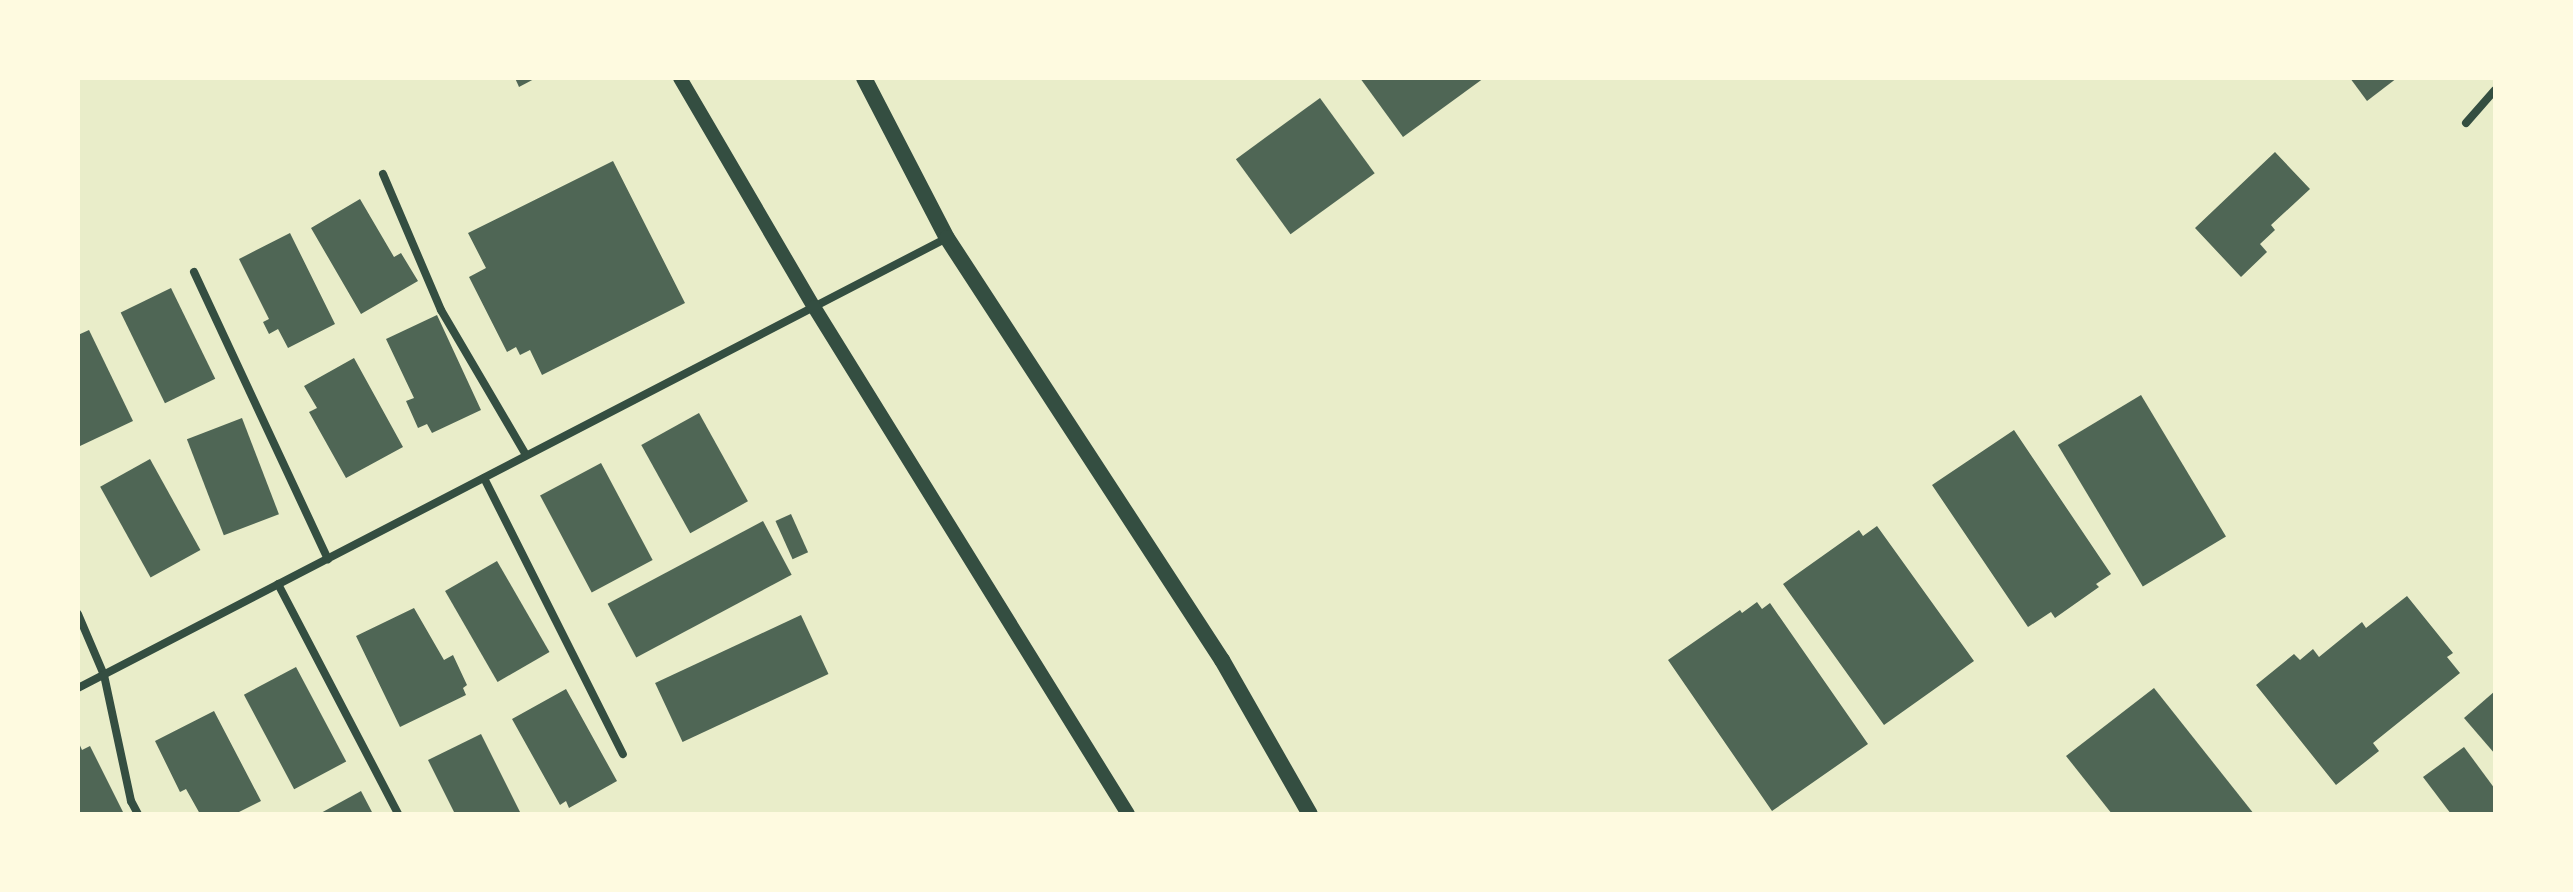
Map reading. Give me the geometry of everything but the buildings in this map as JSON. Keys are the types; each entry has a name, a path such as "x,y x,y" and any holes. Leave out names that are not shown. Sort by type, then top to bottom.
{"main road":[{"path":"864,78 947,238 1222,660 1310,814"}],"street":[{"path":"680,78 814,307 1128,814"},
{"path":"2466,123 2495,90"},
{"path":"383,174 441,310 526,455"},
{"path":"78,688 947,238"},
{"path":"194,272 328,559"},
{"path":"484,478 623,754"},
{"path":"278,584 398,814"},
{"path":"78,614 104,675 131,801 138,814"}]}
